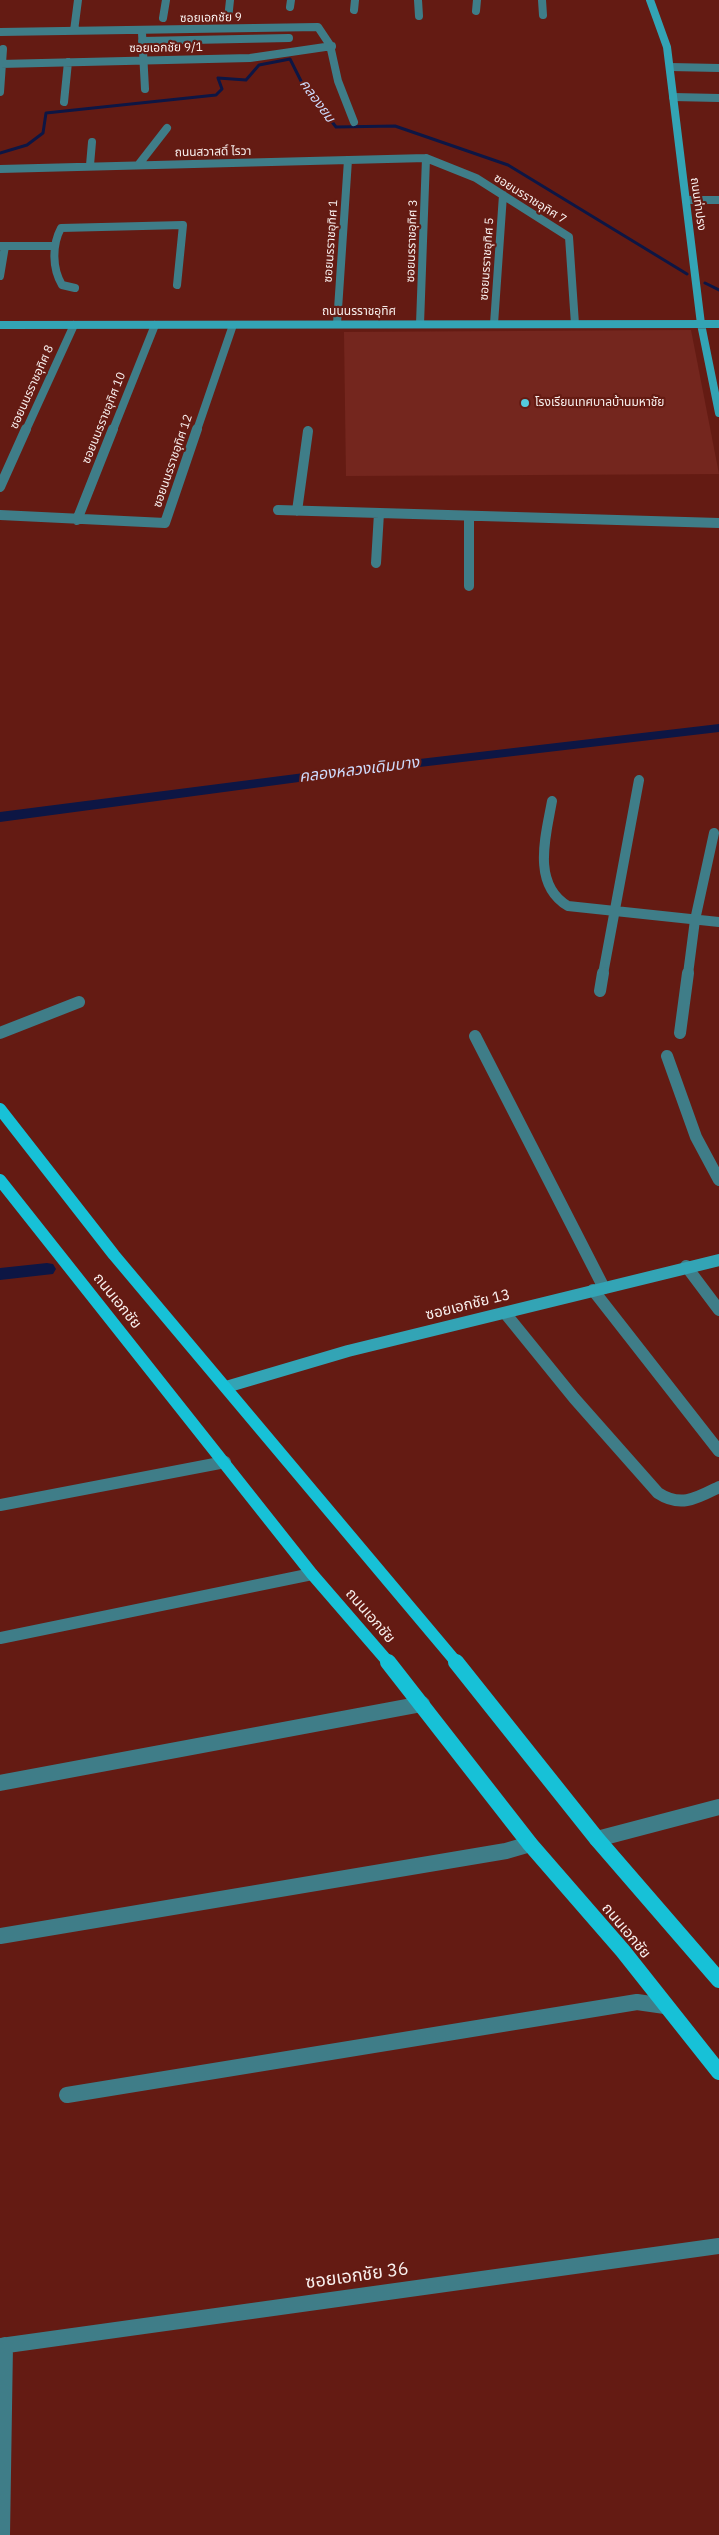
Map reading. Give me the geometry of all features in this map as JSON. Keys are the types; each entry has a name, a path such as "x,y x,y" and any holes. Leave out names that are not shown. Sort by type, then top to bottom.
{"main road":[{"name":"ถนนเอกชัย","path":"0,1109 114,1255 491,1704 597,1839 719,1980"},
{"name":"ถนนเอกชัย","path":"0,1180 312,1574 422,1704 530,1844 623,1951 719,2072"}],"street":[{"path":"74,31 78,0"},
{"path":"163,18 166,0"},
{"path":"228,19 230,0"},
{"path":"354,10 355,0"},
{"path":"418,0 419,16"},
{"path":"476,0 476,11"},
{"path":"542,0 543,15"},
{"name":"ถนนท่าปรง","path":"650,0 667,47 701,324 719,413"},
{"name":"ซอยเอกชัย 9","path":"0,32 318,27 324,31 332,46 337,80 354,122"},
{"path":"285,28 294,52"},
{"path":"142,30 142,60 145,89"},
{"path":"142,41 289,38"},
{"name":"ซอยเอกชัย 9/1","path":"1,64 250,58 332,46"},
{"path":"0,92 3,49"},
{"path":"64,102 68,62"},
{"path":"670,67 719,68"},
{"path":"673,97 719,98"},
{"path":"139,164 167,128"},
{"path":"90,165 92,142"},
{"name":"ถนนสวาสดิ์ ไรวา","path":"0,169 90,165 426,158"},
{"name":"ซอยนรราชอุทิศ 7","path":"426,158 476,178 569,237 575,324"},
{"name":"ซอยนรราชอุทิศ 3","path":"420,324 426,158"},
{"name":"ซอยนรราชอุทิศ 1","path":"337,324 348,160"},
{"name":"ซอยนรราชอุทิศ 5","path":"494,324 503,195"},
{"path":"686,200 719,200"},
{"path":"75,288 66,287 59,282 54,246 61,228 183,225 177,285"},
{"path":"0,276 2,246 54,246"},
{"name":"ซอยนนรราชอุทิศ 12","path":"77,520 165,523 233,324"},
{"name":"ถนนนรราชอุทิศ","path":"0,325 719,324"},
{"name":"ซอยนนรราชอุทิศ 8","path":"0,487 74,325"},
{"name":"ซอยนนรราชอุทิศ 10","path":"77,520 155,325"},
{"path":"297,511 308,431"},
{"path":"278,510 719,523"},
{"path":"376,562 379,513"},
{"path":"0,515 77,520"},
{"path":"469,516 469,586"},
{"path":"600,991 639,780"},
{"path":"552,801 542,858 543,867 558,899 568,906 719,922"},
{"path":"680,1032 695,920 714,833"},
{"path":"0,1032 78,1002"},
{"path":"475,1036 598,1289 719,1451"},
{"path":"667,1056 701,1145 712,1171 719,1180"},
{"name":"ซอยเอกชัย 13","path":"226,1387 348,1352 686,1266 719,1260"},
{"path":"686,1266 719,1310"},
{"path":"505,1313 574,1398 658,1493 669,1501 681,1503 719,1487"},
{"path":"0,1505 225,1462"},
{"path":"0,1638 312,1574"},
{"path":"0,1783 422,1704"},
{"path":"597,1839 719,1807"},
{"path":"0,1936 506,1850 530,1844"},
{"path":"67,2095 637,2002 665,2006"},
{"name":"ซอยเอกชัย 36","path":"3,2346 719,2246"},
{"path":"2,2535 3,2346"}],"shaded area":[{"name":"โรงเรียนเทศบาลบ้านมหาชัย","path":"691,330 719,474 346,476 344,332"}],"waterway":[{"name":"คลองยม","path":"0,153 27,145 43,133 46,113 216,95 222,89 218,78 246,80 259,65 290,59 302,83 336,127 395,126 508,165 687,274"},
{"name":"คลองยม","path":"705,283 719,290"},
{"name":"คลองหลวงเดิมบาง","path":"0,817 351,771 719,728"},
{"path":"0,1274 47,1269"}],"place":[{"name":"โรงเรียนเทศบาลบ้านมหาชัย","path":"525,403"}]}
